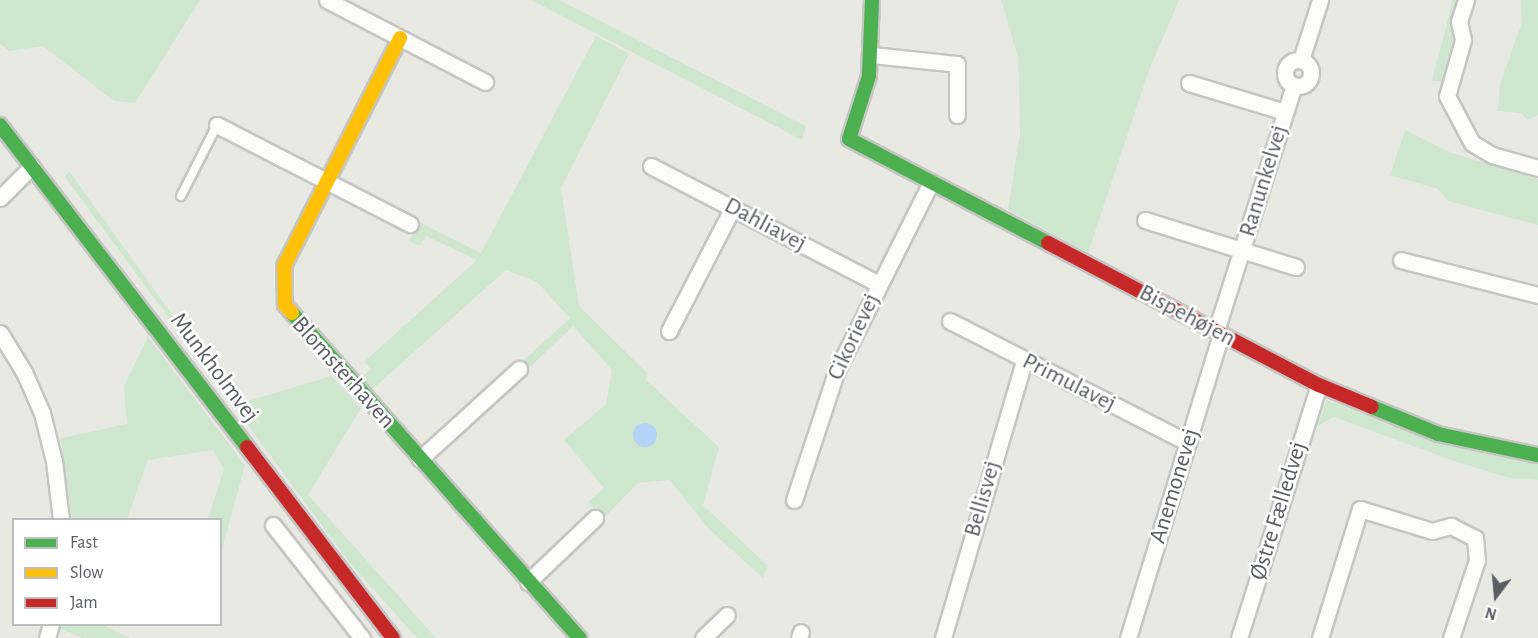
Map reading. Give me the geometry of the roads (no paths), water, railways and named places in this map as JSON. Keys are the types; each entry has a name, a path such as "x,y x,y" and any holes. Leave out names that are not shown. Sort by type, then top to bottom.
{"street":[{"path":"327,0 485,82"},
{"path":"872,0 872,55 957,64 957,115"},
{"name":"Ranunkelvej","path":"1218,333 1294,85 1306,83 1311,76 1310,68 1301,60 1320,0"},
{"path":"1466,0 1459,21 1463,40 1447,96 1472,144 1491,155 1538,168"},
{"name":"Blomsterhaven","path":"400,38 284,266 282,284 285,305 580,638"},
{"name":"Bispehøjen","path":"872,55 865,92 849,139 1319,385 1438,434 1538,455"},
{"name":"Ranunkelvej","path":"1189,83 1285,112"},
{"name":"Munkholmvej","path":"0,125 393,638"},
{"path":"217,125 410,224"},
{"path":"0,198 32,166"},
{"name":"Dahliavej","path":"651,166 879,284"},
{"name":"Cikorievej","path":"794,500 836,372 932,182"},
{"path":"669,332 732,208"},
{"name":"Ranunkelvej","path":"1145,220 1296,267"},
{"path":"1401,260 1538,295"},
{"name":"Primulavej","path":"950,321 1024,361 1188,443"},
{"path":"0,333 24,372 42,412 54,461 61,518"},
{"name":"Anemonevej","path":"1128,638 1188,443 1218,333"},
{"name":"Bellisvej","path":"943,638 1024,361"},
{"path":"420,459 519,369"},
{"name":"Østre Fælledvej","path":"1239,638 1319,385"},
{"path":"1320,638 1360,509 1432,531 1451,526 1475,538 1477,560 1452,638"},
{"path":"528,582 595,518"},
{"path":"273,525 362,638"},
{"path":"703,638 727,615"}],"lane":[{"path":"181,196 217,125"}],"water":[{"path":"645,423 654,426 657,435 654,444 645,447 636,444 633,435 636,426"}]}
